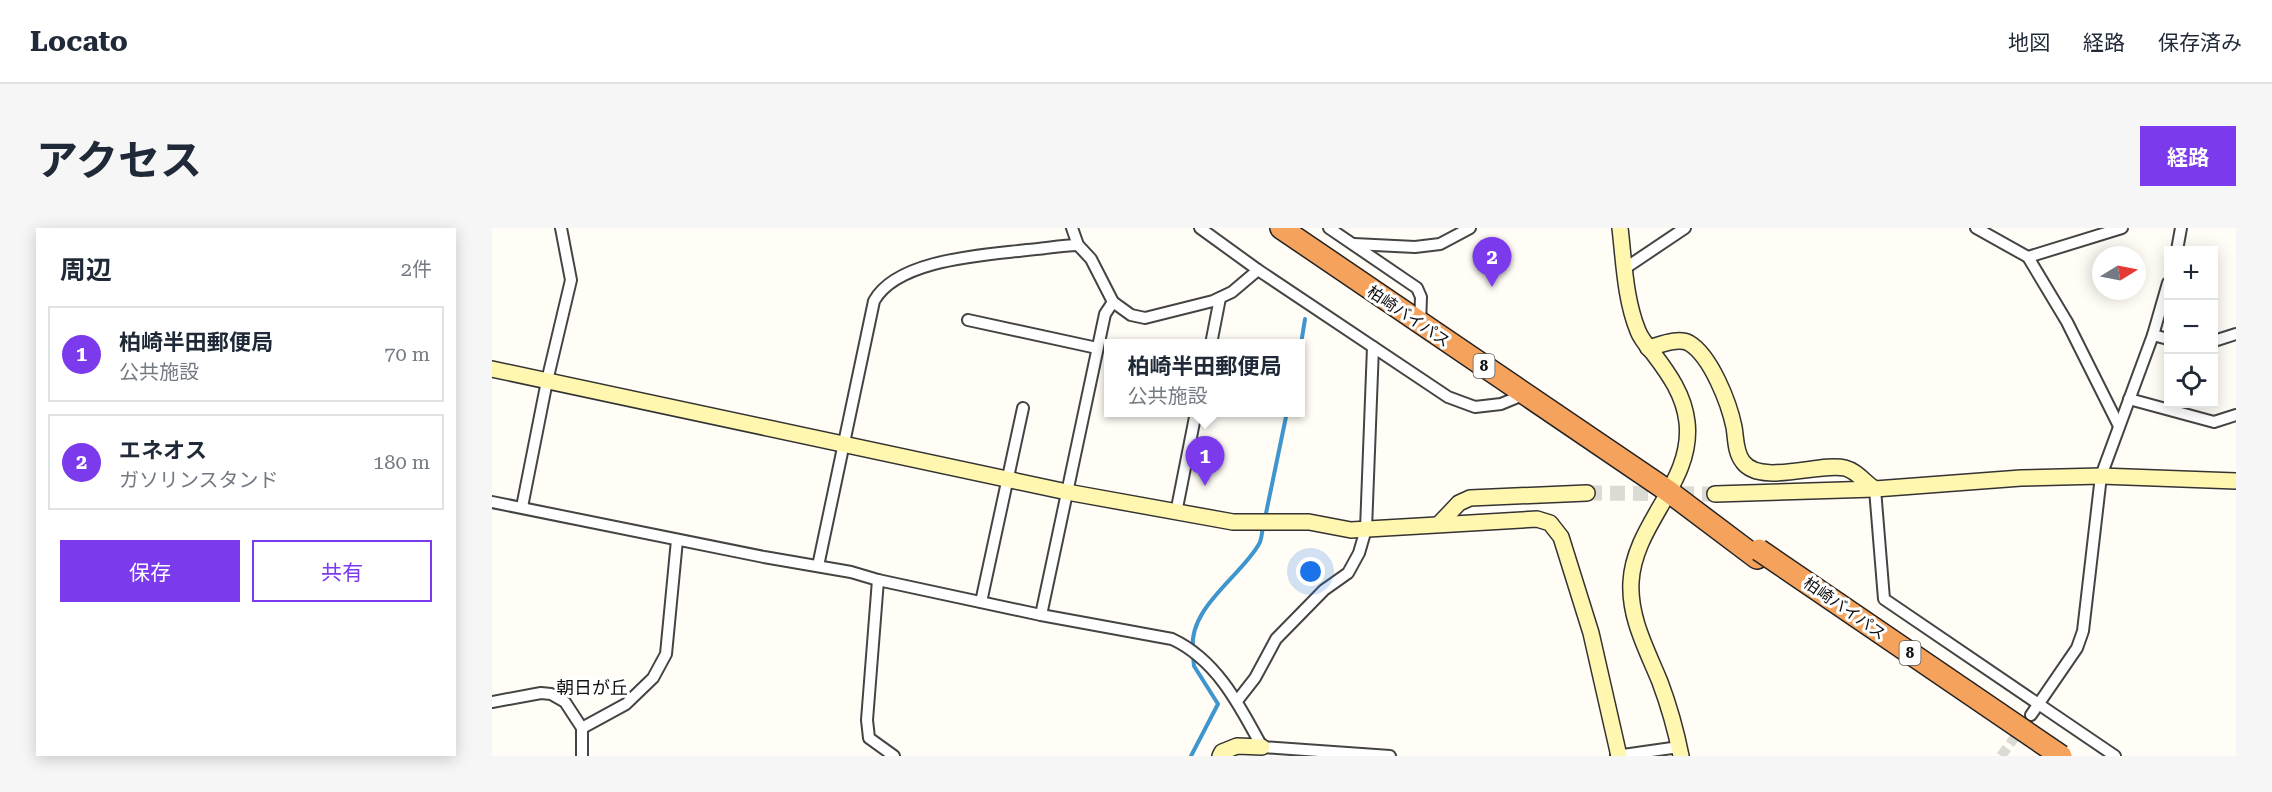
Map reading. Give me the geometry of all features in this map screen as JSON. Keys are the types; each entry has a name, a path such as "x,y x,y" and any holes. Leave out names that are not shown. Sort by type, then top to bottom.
{"highway":[{"name":"柏崎バイパス","path":"1281,228 1758,554 2061,756"},
{"name":"柏崎バイパス","path":"1758,554 2043,756"}],"street":[{"path":"522,507 547,381 571,280 561,228"},
{"path":"1072,228 1078,245 1091,259 1113,302 1131,315 1145,318 1220,298 1232,292 1258,270"},
{"path":"1200,228 1258,270 1448,397 1475,407 1501,404 1526,394"},
{"path":"1329,228 1418,288 1421,297 1420,324"},
{"path":"1354,244 1415,247 1440,244 1470,228"},
{"path":"492,369 1067,492 1233,522 1309,522 1351,530 1537,519 1550,523 1561,537 1591,633 1618,756 1680,752 1675,727 1660,683 1638,629 1631,600 1630,583 1638,550 1684,459 1688,439 1687,422 1678,389 1638,333 1632,315 1624,269 1620,228"},
{"path":"1624,269 1685,228"},
{"path":"1976,228 2028,258 2067,322 2119,426"},
{"path":"2028,258 2122,228"},
{"path":"2178,246 2181,228"},
{"path":"819,566 874,301 888,285 913,271 948,260 1078,245"},
{"path":"1212,339 1220,298"},
{"path":"2031,715 2077,648 2083,631 2102,476 2164,299"},
{"path":"1041,615 1097,348 1105,315 1113,302"},
{"path":"968,320 1097,348"},
{"path":"2153,334 2164,337"},
{"path":"2218,340 2236,334"},
{"path":"1648,348 1674,341 1688,343 1700,353 1726,396 1736,447 1743,463 1757,471 1775,473 1845,468 1856,473 1866,484 1875,489"},
{"path":"1238,701 1255,678 1276,639 1324,590 1348,573 1359,553 1366,529 1373,347"},
{"path":"2129,399 2214,422 2236,415"},
{"path":"981,602 1023,408"},
{"path":"1176,513 1196,417"},
{"path":"1715,494 1875,489 2021,478 2102,476 2236,481"},
{"path":"1875,489 1884,599 2115,756"},
{"path":"1439,524 1459,503 1470,498 1587,493"},
{"path":"492,502 819,566 1041,615 1172,639 1186,646 1226,685 1238,701 1262,747"},
{"path":"582,728 626,704 653,678 666,654 678,540"},
{"path":"878,580 867,720 869,738 894,756"},
{"path":"492,702 540,693 551,694 565,702 582,728 582,756"},
{"path":"1220,756 1222,752 1237,746 1390,756"}],"waterway":[{"path":"1302,339 1305,319"},
{"path":"1265,518 1286,417"},
{"path":"1193,649 1194,634 1199,620 1207,606 1251,556 1260,542 1263,526"},
{"path":"1191,756 1218,704 1194,666 1193,656"}],"tunnel":[{"path":"1587,493 1715,494"},
{"path":"2001,756 2031,715"}],"place":[{"name":"エネオス","path":"1492,287"},
{"name":"柏崎半田郵便局","path":"1205,486"}],"district":[{"name":"朝日が丘","path":"592,688"}]}
